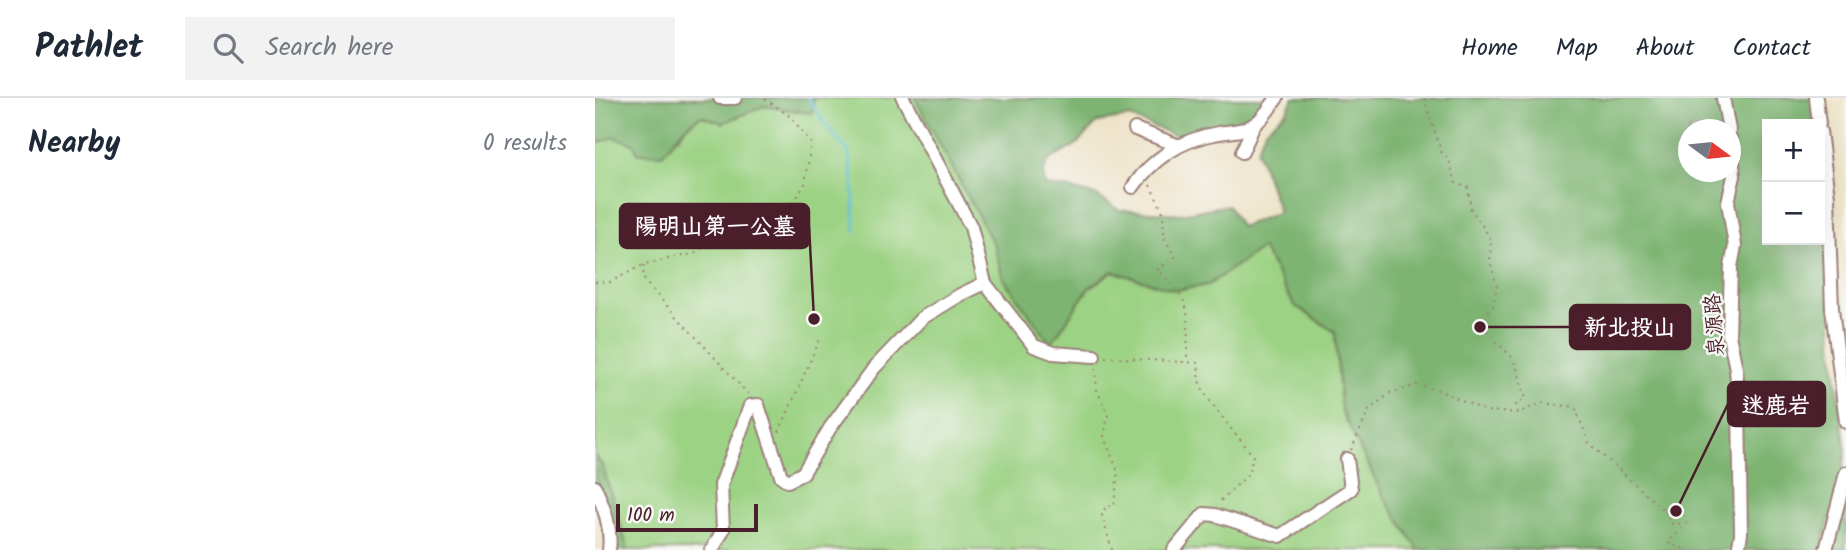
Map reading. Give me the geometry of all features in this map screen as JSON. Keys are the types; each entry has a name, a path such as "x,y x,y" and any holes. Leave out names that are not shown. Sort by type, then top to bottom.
{"street":[{"path":"720,98 735,98"},
{"path":"903,98 971,227 985,284 1034,346 1053,353 1094,356"},
{"path":"1242,152 1254,125 1277,98"},
{"path":"1723,98 1726,119"},
{"path":"1816,98 1818,119"},
{"path":"1133,187 1147,170 1177,145 1210,134 1254,125"},
{"path":"1135,129 1177,145"},
{"path":"1825,172 1832,309 1846,422"},
{"name":"泉源路","path":"1733,182 1728,202 1735,246 1731,267 1730,335 1739,406 1741,534 1738,550"},
{"path":"712,550 723,530 721,485 750,406 758,405 781,476 788,481 803,473 830,428 874,368 922,318 960,295 985,284"},
{"path":"1174,550 1205,514 1280,536 1351,489 1347,459"},
{"path":"1826,550 1846,473"},
{"path":"595,487 611,534 609,550"}],"path":[{"path":"595,282 610,282 645,264 696,253 711,236 759,224 777,231 805,184 811,143 791,117 764,98"},
{"path":"1424,98 1442,154 1449,160 1456,184 1468,187 1471,209 1491,239 1489,261 1497,286 1493,306 1488,310 1484,322 1488,335 1511,356 1517,369 1526,398 1516,405 1517,413"},
{"path":"1147,170 1153,192 1163,212 1164,237 1175,257 1157,270 1176,286 1186,303 1187,362"},
{"path":"645,264 643,277 647,285 758,405"},
{"path":"771,449 820,339"},
{"path":"1112,550 1102,515 1106,506 1114,506 1118,472 1104,437 1108,415 1097,390 1094,356 1198,363 1199,382 1227,424 1237,432 1254,456 1249,474 1218,502 1210,515"},
{"path":"1347,459 1369,410 1390,393 1418,385 1438,390 1486,411 1517,413 1543,403 1575,408 1589,443 1666,512 1670,524 1686,523 1668,543 1687,550"}],"green space":[{"path":"595,98 814,98 812,113 763,106 723,123 702,116 685,128 662,154 638,153 634,144 614,137 595,144"},
{"path":"814,98 915,98 994,245 1003,278 1051,343 1088,289 1113,271 1175,290 1208,285 1262,247 1294,305 1335,332 1341,410 1384,497 1419,550 628,550 602,465 595,456 595,144 614,136 635,144 679,137 690,121 702,116 723,123 763,106 812,113"},
{"path":"915,98 1268,98 1245,120 1177,136 1129,117 1098,122 1076,145 1048,161 1043,173 1045,186 1095,195 1119,210 1181,214 1228,205 1241,227 1279,212 1257,150 1265,130 1287,111 1293,98 1813,98 1815,119 1762,119 1762,245 1825,245 1825,227 1835,368 1846,451 1840,489 1820,550 1419,550 1384,497 1341,410 1335,332 1294,305 1262,248 1208,285 1175,290 1112,271 1088,289 1051,344 1003,278 994,245"},
{"path":"595,456 602,465 628,550 610,550 595,493"},
{"path":"1846,497 1846,548 1830,550"}],"waterway":[{"path":"808,98 824,123 848,151 853,181 855,231"}],"place":[{"name":"陽明山第一公墓","path":"814,319"},
{"name":"新北投山","path":"1480,327"},
{"name":"迷鹿岩","path":"1676,511"}]}
